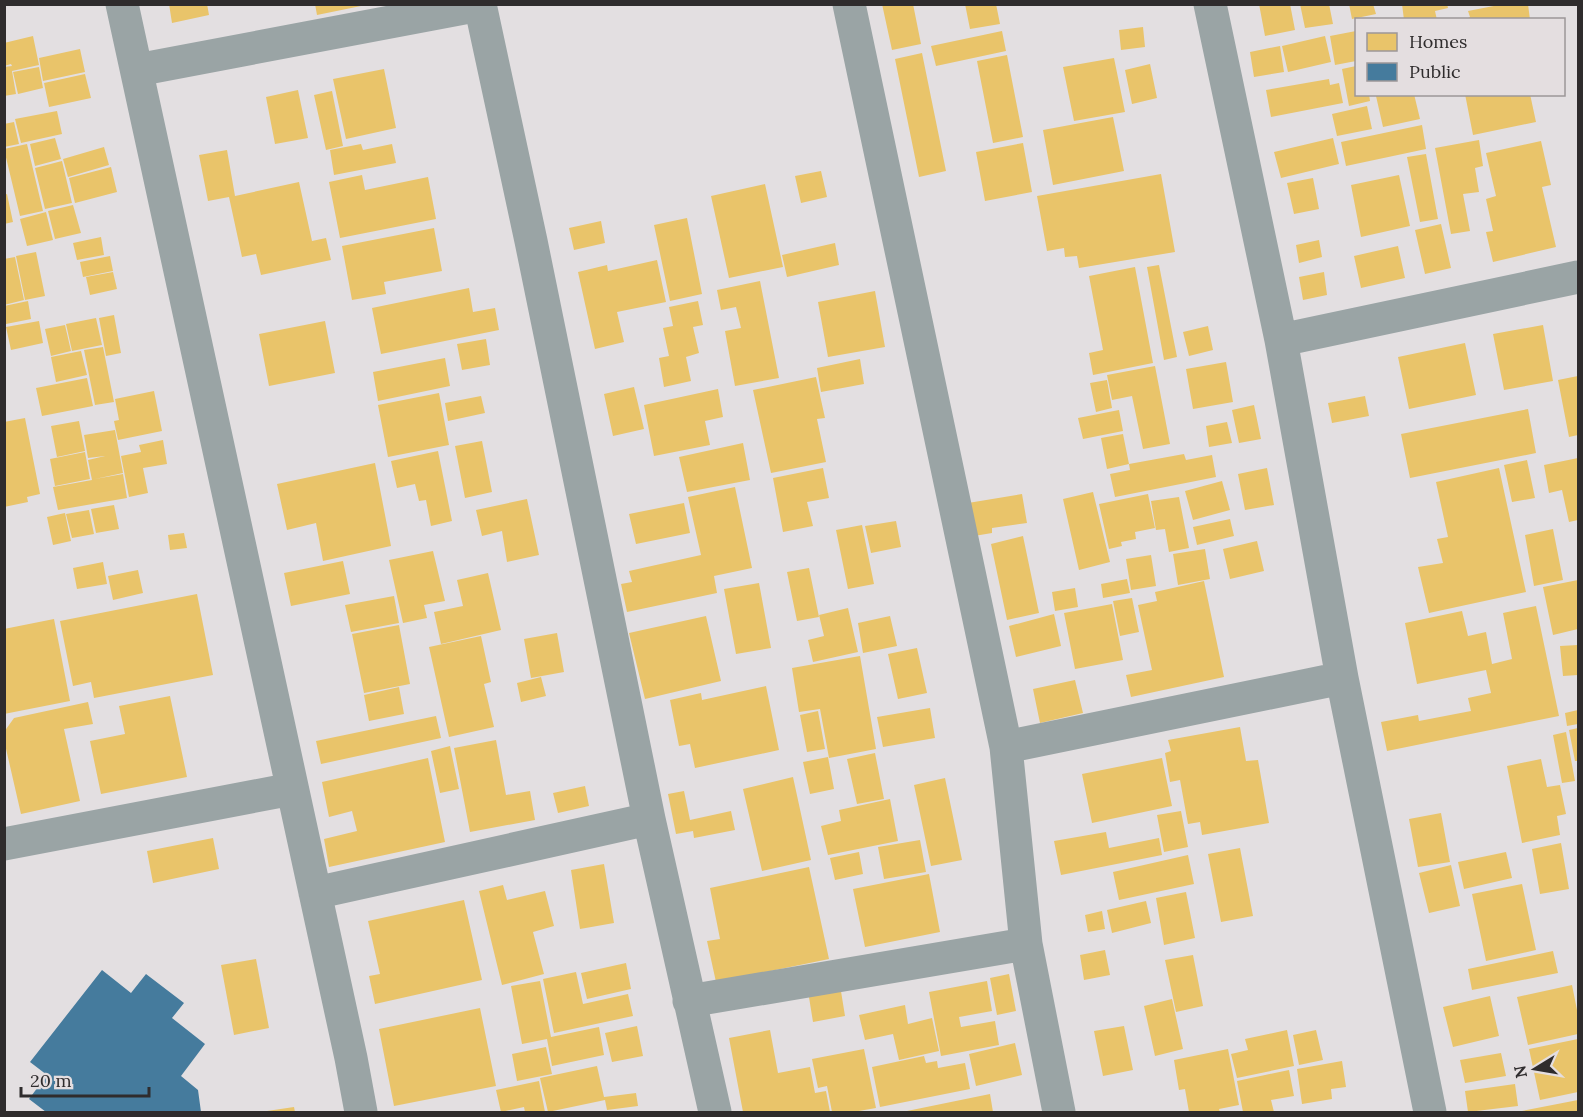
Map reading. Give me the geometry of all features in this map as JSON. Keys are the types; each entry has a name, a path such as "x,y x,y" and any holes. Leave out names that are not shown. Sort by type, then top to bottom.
{"street":[{"path":"122,4 361,1113"},
{"path":"849,4 1006,747 1026,944 1059,1113"},
{"path":"1210,4 1281,340 1342,678 1430,1113"},
{"path":"137,70 480,5 649,819 715,1113"},
{"path":"1281,340 1578,277"},
{"path":"1006,747 1342,678"},
{"path":"4,844 292,789"},
{"path":"315,893 649,819"},
{"path":"689,1001 1026,944"}],"building: Homes":[{"path":"169,4 207,4 209,15 172,23"},
{"path":"315,4 361,4 361,6 317,15"},
{"path":"882,4 913,4 921,44 892,50"},
{"path":"965,4 996,4 1000,24 970,29"},
{"path":"1259,4 1290,4 1295,30 1265,36"},
{"path":"1300,4 1329,4 1333,24 1305,28"},
{"path":"1349,4 1373,4 1376,14 1352,19"},
{"path":"1402,4 1447,4 1448,8 1435,11 1437,18 1404,18"},
{"path":"1504,4 1528,4 1530,18 1468,18 1470,17 1468,11"},
{"path":"1143,27 1145,47 1121,50 1119,30"},
{"path":"1002,31 1006,51 936,66 931,46"},
{"path":"1355,31 1355,61 1335,65 1330,36"},
{"path":"33,36 39,65 12,71 16,94 4,96 4,67 12,66 11,64 4,66 4,43"},
{"path":"1325,36 1331,62 1288,72 1282,46"},
{"path":"1280,46 1284,72 1254,77 1250,52"},
{"path":"80,49 85,72 43,81 39,58"},
{"path":"922,53 946,171 919,177 895,59"},
{"path":"1007,55 1023,137 993,143 977,61"},
{"path":"1114,58 1125,112 1074,121 1063,67"},
{"path":"1150,64 1157,98 1132,104 1125,70"},
{"path":"1355,66 1355,96 1369,96 1370,101 1349,106 1342,69"},
{"path":"39,67 43,88 18,94 13,72"},
{"path":"384,69 396,128 346,139 333,79"},
{"path":"85,74 91,98 49,107 44,83"},
{"path":"1329,79 1330,85 1339,83 1343,103 1271,117 1266,90"},
{"path":"298,90 308,138 275,144 266,97"},
{"path":"332,91 343,146 326,150 314,95"},
{"path":"1376,96 1414,96 1420,119 1383,127"},
{"path":"1465,96 1530,96 1536,122 1473,135"},
{"path":"1367,106 1372,129 1337,136 1332,114"},
{"path":"57,111 62,134 21,143 15,119"},
{"path":"1113,117 1124,171 1053,185 1043,130"},
{"path":"14,122 19,144 4,147 4,124"},
{"path":"1422,125 1426,149 1346,166 1341,142"},
{"path":"55,138 61,159 35,166 30,144"},
{"path":"1333,138 1339,164 1281,178 1274,152"},
{"path":"1479,140 1483,166 1475,168 1479,192 1463,194 1470,231 1451,234 1435,148"},
{"path":"1541,141 1551,185 1542,187 1556,247 1493,262 1486,232 1493,231 1486,199 1496,196 1486,153"},
{"path":"1023,143 1032,192 985,201 976,152"},
{"path":"27,144 43,211 20,216 4,149"},
{"path":"361,144 363,150 392,144 396,163 334,175 330,150"},
{"path":"104,147 109,165 68,177 63,159"},
{"path":"227,150 235,196 299,182 312,241 326,238 331,260 261,275 256,254 242,257 229,197 208,201 199,155"},
{"path":"1426,154 1438,219 1420,222 1407,157"},
{"path":"62,161 72,203 45,209 35,168"},
{"path":"111,167 117,192 75,203 69,178"},
{"path":"821,171 827,197 801,203 795,176"},
{"path":"1161,174 1175,252 1079,268 1077,256 1065,257 1064,248 1047,251 1037,196"},
{"path":"362,175 365,190 428,177 436,219 340,238 329,182"},
{"path":"1399,175 1410,226 1361,237 1351,185"},
{"path":"1313,178 1319,209 1294,214 1287,183"},
{"path":"765,184 783,267 729,278 711,196"},
{"path":"7,194 13,222 4,224 4,195"},
{"path":"73,205 81,233 55,239 48,211"},
{"path":"46,212 53,240 27,246 20,219"},
{"path":"687,218 702,294 670,301 654,225"},
{"path":"601,221 605,243 574,250 569,228"},
{"path":"1441,224 1451,268 1425,274 1415,230"},
{"path":"434,228 442,271 384,282 386,294 352,300 342,246"},
{"path":"101,237 104,255 77,260 73,243"},
{"path":"1319,240 1322,257 1299,263 1296,245"},
{"path":"835,243 839,265 787,277 782,255"},
{"path":"1398,246 1405,278 1361,288 1354,256"},
{"path":"36,252 45,296 25,300 16,256"},
{"path":"110,256 113,271 83,277 80,262"},
{"path":"15,257 24,300 4,305 4,259"},
{"path":"657,260 666,302 617,312 624,342 595,349 578,272 607,265 608,271"},
{"path":"1159,265 1177,357 1164,360 1147,267"},
{"path":"1135,267 1153,363 1093,375 1089,353 1103,350 1089,276"},
{"path":"113,272 117,289 90,295 86,277"},
{"path":"1324,272 1327,295 1303,300 1299,277"},
{"path":"760,281 779,378 735,386 725,331 741,328 736,307 721,310 717,290"},
{"path":"469,288 473,312 495,308 499,330 381,354 372,308"},
{"path":"875,291 885,347 828,357 818,302"},
{"path":"28,301 31,319 6,324 4,306"},
{"path":"698,301 703,325 693,327 699,353 686,357 691,381 664,387 659,358 669,356 663,328 673,326 669,307"},
{"path":"114,315 121,353 106,356 99,318"},
{"path":"96,318 102,345 72,351 66,324"},
{"path":"39,321 43,343 11,350 6,327"},
{"path":"325,321 335,373 269,386 259,334"},
{"path":"65,325 71,351 51,356 45,329"},
{"path":"1543,325 1553,381 1504,390 1493,334"},
{"path":"1208,326 1213,350 1189,356 1183,332"},
{"path":"486,339 490,365 462,370 457,344"},
{"path":"1465,343 1476,395 1409,409 1398,357"},
{"path":"103,347 114,402 95,405 84,350"},
{"path":"81,351 87,375 56,382 51,357"},
{"path":"445,358 450,386 378,401 373,372"},
{"path":"860,359 864,384 821,392 817,368"},
{"path":"1226,362 1233,402 1193,409 1186,369"},
{"path":"1155,366 1170,444 1143,449 1132,396 1112,400 1107,375"},
{"path":"1578,376 1578,435 1569,437 1558,380"},
{"path":"816,377 825,418 817,419 826,462 771,473 753,390"},
{"path":"87,378 93,406 42,416 36,388"},
{"path":"1107,380 1112,408 1096,412 1090,383"},
{"path":"634,387 644,429 613,436 604,394"},
{"path":"718,389 723,417 705,421 710,445 654,456 644,405"},
{"path":"154,391 162,431 118,440 114,421 119,420 115,399"},
{"path":"439,393 449,445 388,457 378,405"},
{"path":"481,396 485,413 448,421 445,403"},
{"path":"1365,396 1369,416 1332,423 1328,403"},
{"path":"1254,405 1261,439 1239,443 1232,410"},
{"path":"1528,409 1536,453 1410,478 1401,434"},
{"path":"1119,410 1123,431 1083,439 1078,418"},
{"path":"25,418 40,494 27,497 28,502 4,507 4,422"},
{"path":"79,421 85,451 57,457 51,426"},
{"path":"1227,422 1232,443 1209,447 1206,426"},
{"path":"115,430 123,473 95,479 123,474 127,498 58,510 53,487 92,480 88,460 105,456 88,458 84,435"},
{"path":"1123,434 1129,464 1107,469 1101,438"},
{"path":"163,440 167,464 143,468 148,493 129,497 121,456 141,452 139,445"},
{"path":"482,441 492,492 465,498 455,446"},
{"path":"743,443 750,480 687,492 679,457"},
{"path":"438,451 452,521 431,526 426,500 419,501 415,484 397,488 391,461"},
{"path":"85,452 90,479 55,486 50,459"},
{"path":"1184,454 1186,460 1212,455 1216,477 1115,497 1110,474 1130,470 1129,464"},
{"path":"1578,458 1578,520 1569,522 1562,490 1549,493 1544,465"},
{"path":"1527,460 1535,498 1512,502 1504,465"},
{"path":"375,463 391,546 323,561 316,523 287,530 277,484"},
{"path":"823,468 829,498 807,502 813,526 783,532 773,478"},
{"path":"1267,468 1274,505 1245,510 1238,474"},
{"path":"1499,468 1526,592 1429,613 1418,567 1443,563 1437,539 1448,537 1436,482"},
{"path":"1222,481 1230,510 1193,520 1185,491"},
{"path":"735,487 752,568 714,576 717,593 627,612 621,584 632,582 629,571 701,555 688,497"},
{"path":"1093,492 1110,562 1079,570 1063,499"},
{"path":"1022,494 1027,523 992,528 992,533 974,536 968,503"},
{"path":"1148,494 1155,528 1135,532 1136,539 1121,542 1122,546 1109,549 1099,504"},
{"path":"1179,497 1189,548 1169,552 1165,529 1156,530 1151,501"},
{"path":"527,499 539,555 507,562 502,531 482,536 476,510"},
{"path":"684,503 690,533 636,544 629,514"},
{"path":"114,505 119,529 96,533 91,509"},
{"path":"89,510 94,534 72,538 66,514"},
{"path":"65,513 71,541 53,545 47,517"},
{"path":"1230,519 1234,536 1197,545 1193,527"},
{"path":"896,521 901,547 871,553 865,526"},
{"path":"862,525 874,584 848,589 836,530"},
{"path":"1553,529 1563,580 1534,586 1525,535"},
{"path":"184,533 187,548 170,550 168,535"},
{"path":"1023,536 1039,613 1007,620 991,544"},
{"path":"1257,541 1264,571 1230,579 1223,549"},
{"path":"1205,549 1210,579 1178,585 1173,554"},
{"path":"433,551 445,601 424,605 427,618 403,623 389,560"},
{"path":"1151,555 1156,586 1131,590 1126,559"},
{"path":"343,561 350,594 291,606 284,573"},
{"path":"103,562 107,584 77,589 73,568"},
{"path":"809,568 819,617 797,621 787,572"},
{"path":"138,570 143,593 113,600 108,576"},
{"path":"488,573 501,630 441,644 434,612 463,606 457,580"},
{"path":"1127,579 1130,593 1103,598 1101,584"},
{"path":"1578,580 1578,629 1553,635 1543,587"},
{"path":"1204,581 1224,677 1131,697 1126,675 1152,670 1138,605 1157,601 1155,592"},
{"path":"759,583 771,648 736,654 724,589"},
{"path":"1075,588 1078,607 1055,611 1052,592"},
{"path":"197,594 213,675 94,698 91,682 73,686 60,621"},
{"path":"394,596 399,623 351,632 345,605"},
{"path":"1132,598 1139,632 1120,636 1113,601"},
{"path":"1112,604 1123,660 1075,669 1064,613"},
{"path":"1536,606 1559,716 1387,751 1381,722 1418,715 1419,721 1471,711 1468,698 1491,693 1486,670 1417,684 1405,623 1462,611 1468,636 1486,632 1492,664 1512,659 1503,613"},
{"path":"848,608 858,652 813,662 808,640 824,636 819,615"},
{"path":"1054,614 1061,646 1016,657 1009,626"},
{"path":"706,616 721,681 645,699 629,633"},
{"path":"890,616 897,646 863,653 858,623"},
{"path":"54,619 70,701 4,714 4,629"},
{"path":"399,625 410,684 364,693 352,634"},
{"path":"557,633 564,672 531,678 524,639"},
{"path":"481,636 491,682 484,684 494,727 449,737 429,647"},
{"path":"1578,645 1578,675 1563,676 1560,646"},
{"path":"917,648 927,693 898,699 888,654"},
{"path":"860,656 876,749 829,758 820,709 799,712 792,668"},
{"path":"541,677 546,696 521,702 517,683"},
{"path":"1075,680 1083,713 1040,723 1033,689"},
{"path":"766,686 779,750 695,768 690,744 679,746 670,700 701,693 702,700"},
{"path":"399,687 404,714 369,721 364,695"},
{"path":"170,696 187,777 101,794 90,741 125,734 119,706"},
{"path":"88,702 93,724 64,729 80,801 21,814 4,732 14,718"},
{"path":"930,708 935,738 883,747 877,717"},
{"path":"1578,710 1578,724 1567,726 1565,713"},
{"path":"818,711 825,749 807,752 800,715"},
{"path":"436,716 441,738 321,764 316,741"},
{"path":"1240,727 1246,761 1258,760 1269,823 1202,835 1200,822 1188,824 1180,780 1170,782 1165,753 1171,751 1168,740"},
{"path":"1578,728 1578,761 1575,761 1569,730"},
{"path":"1566,732 1575,781 1562,783 1553,735"},
{"path":"496,740 506,795 530,791 535,820 470,832 454,748"},
{"path":"450,746 459,789 440,793 431,751"},
{"path":"875,753 884,799 857,804 847,759"},
{"path":"828,757 834,789 810,794 803,762"},
{"path":"428,758 445,842 329,867 324,839 357,831 352,811 329,817 322,782"},
{"path":"1162,758 1172,806 1092,823 1082,774"},
{"path":"1541,759 1547,787 1560,785 1566,814 1557,816 1560,835 1522,843 1507,766"},
{"path":"793,777 811,860 762,871 743,789"},
{"path":"945,778 962,860 931,866 914,785"},
{"path":"585,786 589,806 558,813 553,793"},
{"path":"684,791 690,820 731,811 735,830 694,838 693,831 676,834 668,794"},
{"path":"890,799 898,841 828,855 821,826 841,821 839,810"},
{"path":"1181,811 1188,847 1164,852 1157,815"},
{"path":"1441,813 1450,862 1418,867 1409,819"},
{"path":"1106,832 1109,848 1159,838 1162,855 1061,875 1054,841"},
{"path":"213,838 219,869 153,883 147,851"},
{"path":"920,840 926,872 884,879 878,847"},
{"path":"1561,843 1569,889 1540,894 1532,849"},
{"path":"1240,848 1253,916 1221,922 1208,854"},
{"path":"859,852 863,874 835,880 830,858"},
{"path":"1506,852 1512,878 1464,889 1458,862"},
{"path":"1188,855 1194,884 1119,900 1113,872"},
{"path":"604,864 614,923 580,929 571,870"},
{"path":"1451,865 1460,906 1429,913 1419,873"},
{"path":"809,867 829,959 716,982 707,941 720,939 710,888"},
{"path":"929,874 940,932 865,947 853,889"},
{"path":"1522,884 1536,950 1486,961 1472,894"},
{"path":"503,885 507,900 545,891 554,926 533,932 544,974 502,985 479,891"},
{"path":"1186,892 1195,938 1164,945 1156,898"},
{"path":"464,900 482,980 375,1004 369,976 380,974 368,921"},
{"path":"1146,901 1151,923 1112,933 1107,910"},
{"path":"1102,911 1105,929 1088,932 1085,915"},
{"path":"1105,950 1110,975 1084,980 1080,955"},
{"path":"1553,951 1558,973 1472,990 1468,969"},
{"path":"1193,955 1203,1006 1176,1012 1165,960"},
{"path":"256,959 269,1028 234,1035 221,965"},
{"path":"626,963 631,989 587,999 581,973"},
{"path":"576,972 583,1004 628,994 633,1016 554,1033 543,979"},
{"path":"1009,974 1016,1011 997,1015 990,978"},
{"path":"540,981 551,1037 599,1027 604,1055 552,1066 547,1039 522,1044 511,986"},
{"path":"987,981 992,1011 959,1017 961,1027 995,1021 999,1045 941,1056 929,992"},
{"path":"840,985 845,1016 813,1022 808,991"},
{"path":"1572,985 1578,1015 1578,1034 1528,1045 1517,997"},
{"path":"1490,996 1499,1036 1453,1047 1443,1007"},
{"path":"1172,999 1183,1049 1155,1056 1144,1006"},
{"path":"905,1005 908,1024 932,1018 939,1051 899,1060 893,1034 865,1040 859,1015"},
{"path":"480,1008 496,1086 394,1106 379,1029"},
{"path":"637,1026 643,1056 612,1062 605,1033"},
{"path":"1124,1026 1133,1070 1103,1076 1094,1031"},
{"path":"770,1030 778,1073 810,1067 815,1093 826,1091 830,1112 743,1112 729,1038"},
{"path":"1287,1030 1294,1066 1237,1078 1231,1054 1248,1050 1245,1039"},
{"path":"1316,1030 1323,1060 1299,1065 1293,1035"},
{"path":"1578,1039 1578,1092 1540,1100 1529,1049"},
{"path":"1015,1043 1022,1075 976,1086 969,1054"},
{"path":"546,1047 552,1074 517,1081 512,1054"},
{"path":"864,1049 876,1108 853,1112 832,1112 827,1086 818,1088 812,1059"},
{"path":"1228,1049 1239,1105 1219,1109 1220,1112 1189,1112 1185,1089 1179,1090 1174,1060"},
{"path":"1501,1053 1506,1076 1465,1083 1460,1060"},
{"path":"924,1056 926,1063 937,1061 938,1068 965,1063 970,1089 880,1107 872,1067"},
{"path":"1342,1061 1346,1087 1331,1089 1332,1099 1302,1104 1297,1069"},
{"path":"597,1066 604,1097 636,1093 638,1106 607,1110 605,1100 548,1112 540,1078"},
{"path":"1289,1070 1294,1096 1271,1100 1274,1112 1243,1112 1237,1081"},
{"path":"539,1081 545,1112 525,1112 524,1107 501,1112 496,1090"},
{"path":"1515,1084 1518,1106 1468,1112 1465,1091"},
{"path":"990,1094 993,1112 907,1112 907,1111"},
{"path":"1578,1100 1578,1112 1522,1112 1522,1111"},
{"path":"294,1107 295,1112 267,1112 267,1111"}],"building: Public":[{"path":"102,970 131,993 146,974 184,1003 172,1018 205,1044 181,1076 198,1090 201,1112 46,1112 29,1099 47,1075 30,1062"}]}
